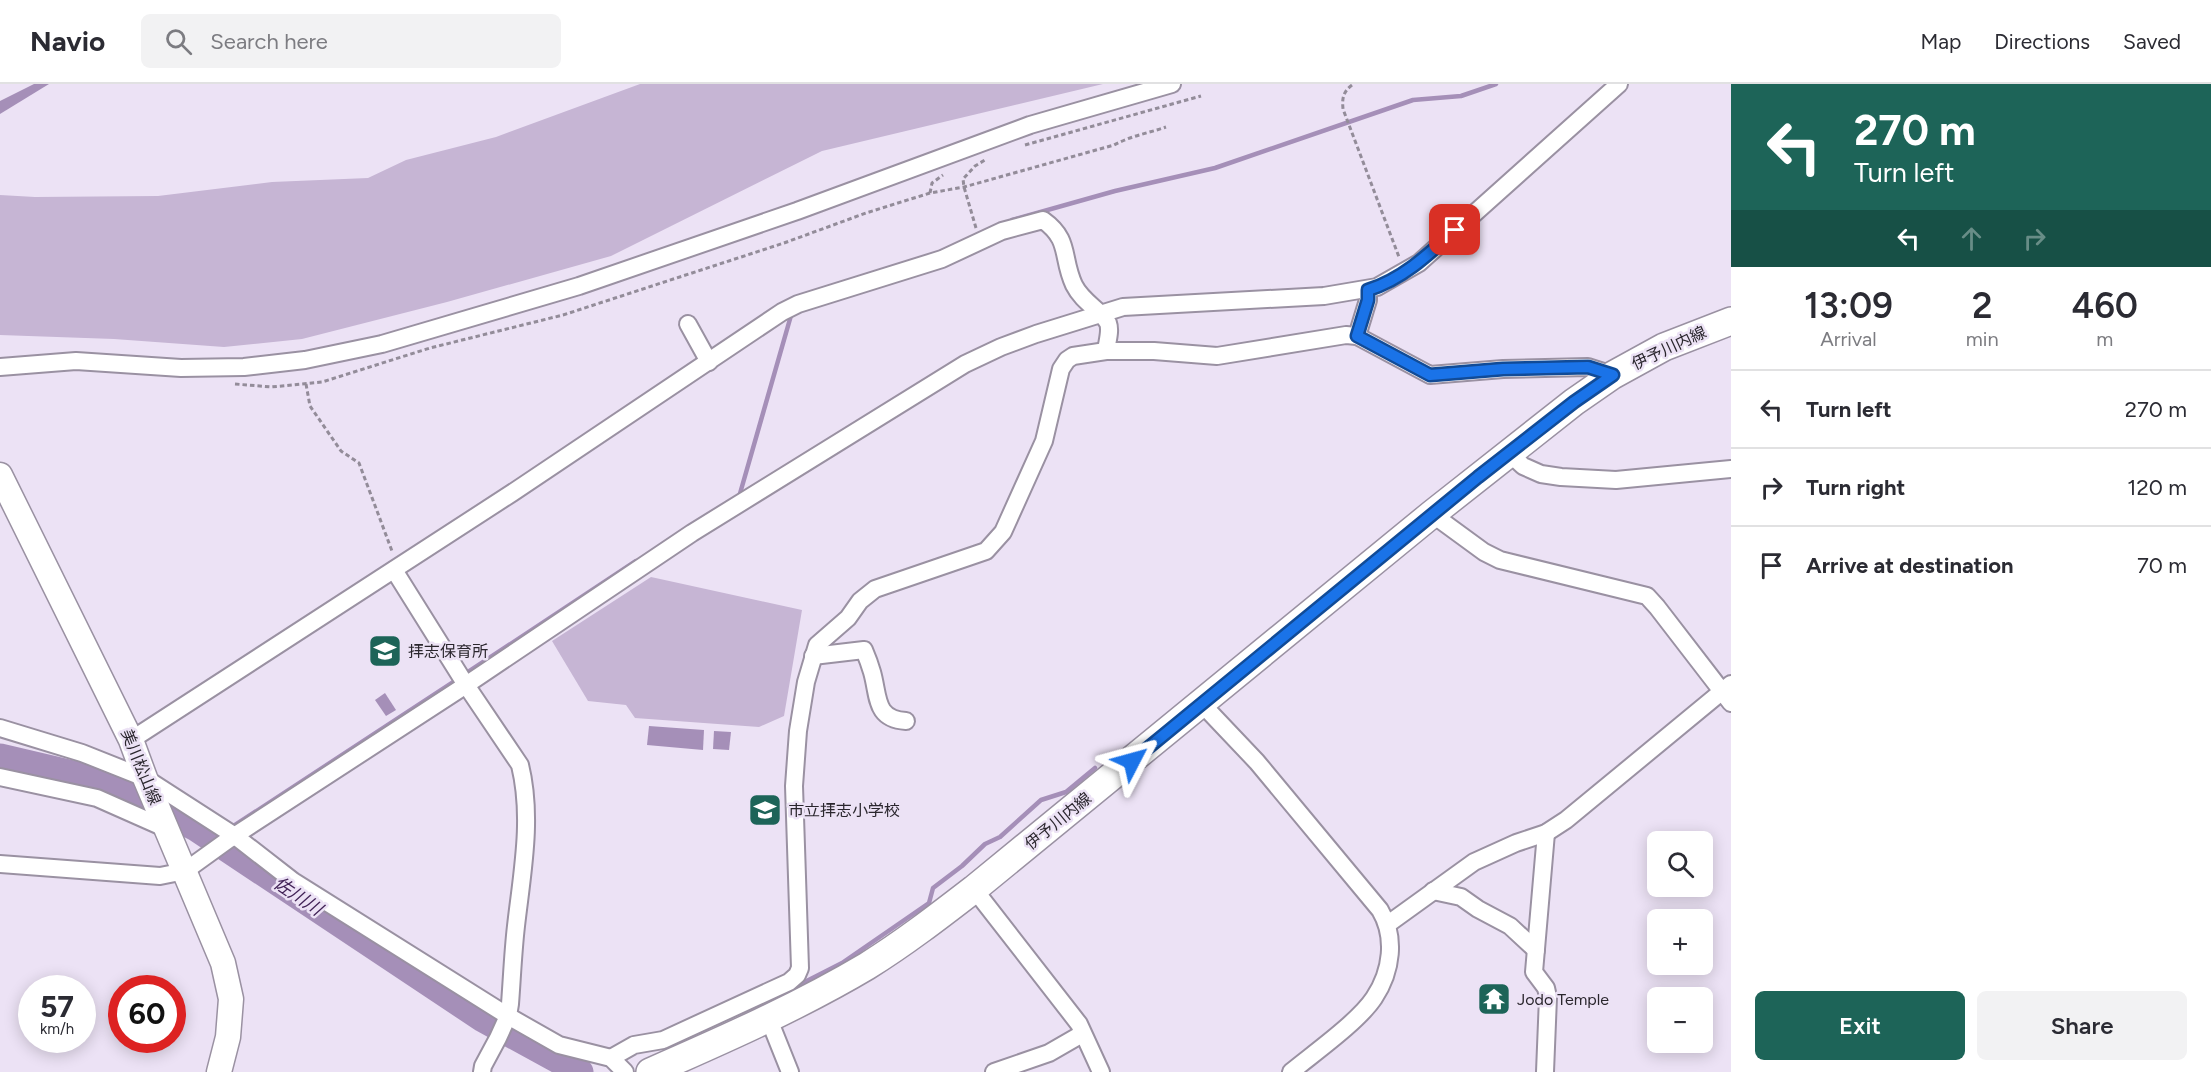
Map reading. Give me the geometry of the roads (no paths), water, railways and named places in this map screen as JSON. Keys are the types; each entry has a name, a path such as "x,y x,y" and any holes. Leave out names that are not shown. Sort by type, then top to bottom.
{"main road":[{"name":"伊予川内線","path":"650,1072 768,1017 866,966 905,941 974,889 1432,514 1574,402 1613,375 1664,347 1731,321"},
{"name":"美川松山線","path":"0,475 5,496 69,611 131,740 223,963 231,999 228,1037 219,1072"}],"street":[{"path":"0,367 76,362 181,368 244,367 305,360 382,344 579,286 797,211 1030,125 1172,84"},
{"path":"0,864 160,876 185,871 231,838 466,685 692,533 965,364 1010,344 1123,307 1324,296 1368,290 1387,283 1419,263 1619,84"},
{"path":"131,740 798,304 942,258 1002,231 1043,220 1062,237 1073,284 1088,305 1107,321 1110,329 1106,351"},
{"path":"1357,336 1368,300 1368,290"},
{"path":"688,324 709,362"},
{"path":"611,1058 634,1045 663,1040 789,982 797,975 800,968 794,786 798,731 806,682 816,645 848,618 852,610 875,589 986,551 1004,532 1044,441 1061,369 1067,360 1073,356 1106,351 1154,351 1217,356 1338,335 1357,336 1430,375 1503,369 1588,367 1613,375"},
{"path":"1509,453 1523,466 1541,474 1561,477 1616,480 1731,469"},
{"path":"1388,924 1474,862 1516,843 1546,833 1566,820 1728,693 1647,596 1500,560 1484,552 1432,514"},
{"path":"396,568 466,685 520,765 522,776 527,841 507,1018 482,1072"},
{"path":"813,656 864,650 873,674 879,707 889,717 906,722"},
{"path":"1202,704 1257,762 1355,879 1380,910 1388,924 1391,941 1389,961 1375,998 1359,1015 1291,1072"},
{"path":"0,728 82,753 147,782 294,881 507,1018 559,1046 611,1058 625,1072"},
{"path":"0,777 97,798 165,826"},
{"path":"1545,1072 1548,997 1546,988 1534,972 1546,833"},
{"path":"974,889 1078,1024 1101,1072"},
{"path":"1433,891 1461,897 1510,926 1536,950"},
{"path":"768,1017 790,1072"},
{"path":"994,1072 1049,1053 1082,1034"}],"waterway":[{"path":"1012,220 1115,191 1215,168 1413,100 1461,96 1496,84"},
{"path":"737,498 792,312"},
{"path":"465,674 636,561"},
{"path":"232,827 458,679"},
{"name":"佐川川","path":"0,757 81,776 133,796 196,828 483,1019 580,1072"},
{"path":"791,989 842,963 929,903 933,888 962,866 985,844 1000,837 1041,800 1066,792 1095,768"},
{"name":"佐川川","path":"211,839 217,835"},
{"path":"257,870 263,863"}],"place":[{"name":"拝志保育所","path":"385,651"},
{"name":"市立拝志小学校","path":"765,810"},
{"name":"Jodo Temple","path":"1494,999"}]}
